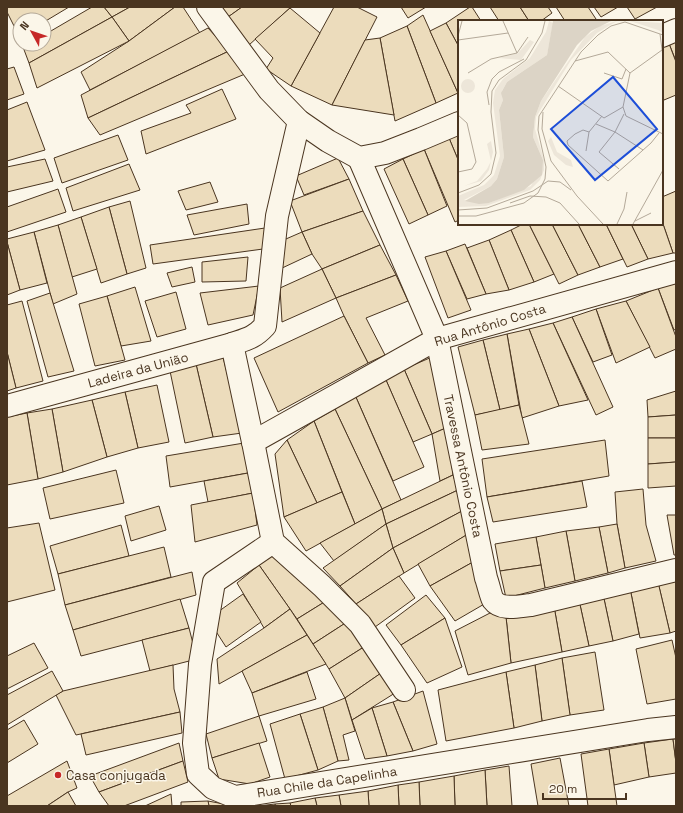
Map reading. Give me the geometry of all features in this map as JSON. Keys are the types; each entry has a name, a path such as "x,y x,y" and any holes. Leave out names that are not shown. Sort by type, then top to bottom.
{"street":[{"path":"208,7 269,90 299,121 328,141 359,158 385,153 458,123"},
{"path":"663,36 676,30"},
{"name":"Ladeira da União","path":"7,406 246,340 257,334 265,326 277,216 299,121"},
{"name":"Travessa Antônio Costa","path":"359,158 437,339 486,578 493,600 501,606 510,607 530,605 676,570"},
{"name":"Rua Antônio Costa","path":"253,442 437,339 676,272"},
{"path":"232,344 273,542 322,586 360,624 404,690"},
{"name":"Rua Chile da Capelinha","path":"273,542 214,582 200,664 194,743 198,774 213,788 236,797 676,727"}],"building":[{"path":"69,7 52,17 52,12 12,12 12,22 7,12 7,8"},
{"path":"92,7 104,7 112,17 52,50 52,30"},
{"path":"104,7 130,7 112,17"},
{"path":"130,7 175,7 129,41 112,17"},
{"path":"175,7 183,7 200,33 90,90 81,72 129,41"},
{"path":"220,7 242,7 228,17"},
{"path":"242,7 291,7 249,45 228,17"},
{"path":"334,7 357,7 377,17 332,105 291,86"},
{"path":"401,7 426,7 408,18"},
{"path":"470,7 472,7 480,20 458,20 458,45 446,23"},
{"path":"490,7 520,7 528,20 498,20"},
{"path":"520,7 548,7 552,13 542,20 528,20"},
{"path":"556,7 588,7 596,19 594,20 564,20"},
{"path":"594,7 618,7 601,17"},
{"path":"627,7 657,7 635,19"},
{"path":"290,8 320,33 291,86 266,69 273,58 255,39"},
{"path":"423,15 458,93 436,103 407,26"},
{"path":"112,17 129,41 37,88 29,63 49,52 52,52 52,50"},
{"path":"446,23 458,45 458,93 430,31"},
{"path":"407,26 436,103 395,121 380,38"},
{"path":"208,28 229,51 88,118 81,95"},
{"path":"380,38 394,115 332,105 365,40"},
{"path":"676,38 676,61 668,41"},
{"path":"668,41 676,62 676,95 664,100 663,98 663,44"},
{"path":"229,51 245,74 100,135 88,118"},
{"path":"25,52 49,52 29,63"},
{"path":"14,67 24,94 7,100 7,69"},
{"path":"222,89 236,119 146,154 141,131 191,113 186,105"},
{"path":"27,102 45,150 7,161 7,110"},
{"path":"458,134 458,160 449,138"},
{"path":"118,135 128,160 62,183 54,158"},
{"path":"449,138 458,160 458,220 455,222 424,149"},
{"path":"424,149 447,206 428,215 403,159"},
{"path":"338,158 349,179 304,195 296,176"},
{"path":"45,159 53,181 7,192 7,167"},
{"path":"403,159 428,215 409,224 384,169"},
{"path":"129,164 140,190 73,211 66,188"},
{"path":"349,179 363,211 302,232 290,201"},
{"path":"210,182 218,202 186,210 178,191"},
{"path":"58,189 66,212 7,232 7,207"},
{"path":"676,191 676,253 673,253 663,224 663,197"},
{"path":"130,201 146,268 127,274 109,207"},
{"path":"247,204 249,224 194,235 187,215"},
{"path":"109,207 127,274 101,283 81,217"},
{"path":"363,211 380,245 322,269 312,254 302,232"},
{"path":"81,217 97,269 72,277 58,225"},
{"path":"663,224 673,253 648,259 631,225"},
{"path":"58,225 77,294 53,304 34,232"},
{"path":"521,225 530,225 554,274 534,282 511,230"},
{"path":"530,225 553,225 578,275 559,284"},
{"path":"553,225 579,225 600,267 578,275"},
{"path":"579,225 606,225 623,259 600,267"},
{"path":"606,225 631,225 648,259 627,267"},
{"path":"265,228 263,249 153,264 150,245"},
{"path":"511,230 534,282 509,290 489,240"},
{"path":"34,232 47,283 20,290 7,239"},
{"path":"302,232 312,254 280,269 279,242"},
{"path":"489,240 509,290 486,294 467,248"},
{"path":"7,242 20,290 7,295"},
{"path":"465,244 486,294 467,299 446,251"},
{"path":"380,245 396,275 336,298 322,269"},
{"path":"446,251 471,310 448,318 425,257"},
{"path":"248,257 246,281 202,282 202,262"},
{"path":"192,267 195,282 172,287 167,273"},
{"path":"322,269 336,298 282,322 280,288"},
{"path":"396,275 408,301 366,318 385,355 368,363 336,298"},
{"path":"676,281 676,329 674,330 658,288"},
{"path":"259,286 253,315 208,325 200,293"},
{"path":"135,287 151,341 121,346 107,296"},
{"path":"658,288 676,337 676,349 655,358 626,301"},
{"path":"176,292 186,329 157,337 145,301"},
{"path":"50,293 74,371 48,377 27,301"},
{"path":"107,296 125,360 95,366 79,304"},
{"path":"22,301 43,381 16,388 7,352 7,305"},
{"path":"626,301 650,347 616,363 596,309"},
{"path":"596,309 612,355 593,362 572,317"},
{"path":"344,316 368,363 278,412 254,358"},
{"path":"572,317 613,407 596,415 553,323"},
{"path":"553,323 588,400 559,406 529,329"},
{"path":"529,329 559,406 522,418 507,334"},
{"path":"507,334 519,405 500,410 483,340"},
{"path":"483,340 500,410 475,415 458,347"},
{"path":"7,352 16,388 7,391"},
{"path":"223,357 242,433 213,437 196,364"},
{"path":"432,357 448,427 432,434 404,369"},
{"path":"196,364 213,437 185,443 170,371"},
{"path":"404,369 432,434 413,442 386,380"},
{"path":"386,380 424,467 393,481 355,395"},
{"path":"157,385 169,442 138,448 125,392"},
{"path":"676,391 676,415 648,417 647,400"},
{"path":"125,392 138,448 107,457 92,400"},
{"path":"355,395 401,500 382,509 335,409"},
{"path":"92,400 107,457 63,472 52,409"},
{"path":"519,405 529,444 482,450 475,415"},
{"path":"52,409 63,472 38,479 27,413"},
{"path":"335,409 382,509 355,524 314,421"},
{"path":"27,413 38,479 7,485 7,417"},
{"path":"676,415 676,438 648,438 648,417"},
{"path":"314,421 342,492 317,503 287,440"},
{"path":"448,427 453,475 440,481 432,434"},
{"path":"648,438 676,438 676,462 648,464"},
{"path":"287,440 317,503 284,517 275,454"},
{"path":"605,440 609,476 487,497 482,459"},
{"path":"244,443 248,473 170,487 166,456"},
{"path":"676,462 676,486 648,488 648,464"},
{"path":"116,470 124,503 50,519 43,488"},
{"path":"248,473 253,493 208,502 204,481"},
{"path":"453,475 458,490 386,524 382,509"},
{"path":"582,481 587,507 493,522 487,497"},
{"path":"643,489 646,525 656,561 625,568 617,524 615,492"},
{"path":"458,490 462,511 393,548 386,524"},
{"path":"342,492 355,524 306,551 284,517"},
{"path":"253,493 257,525 195,542 191,505"},
{"path":"159,506 166,530 131,541 125,516"},
{"path":"382,509 386,524 334,561 320,543"},
{"path":"462,511 468,534 404,573 393,548"},
{"path":"667,515 676,515 676,555 674,555"},
{"path":"39,523 55,590 7,602 7,528"},
{"path":"386,524 393,548 340,586 323,568"},
{"path":"617,524 625,568 608,573 599,527"},
{"path":"121,525 129,556 58,574 50,546"},
{"path":"599,527 608,573 575,581 566,531"},
{"path":"566,531 575,581 545,588 536,537"},
{"path":"468,534 473,562 430,586 418,564"},
{"path":"536,537 541,565 500,571 495,544"},
{"path":"164,547 171,577 65,605 58,574"},
{"path":"393,548 404,573 356,604 340,586"},
{"path":"277,551 326,601 297,619 259,565"},
{"path":"473,562 486,603 455,621 430,586"},
{"path":"259,565 290,609 264,628 237,583"},
{"path":"541,565 545,588 506,598 500,571"},
{"path":"192,572 196,595 73,630 65,605"},
{"path":"399,576 415,598 375,627 356,604"},
{"path":"676,578 676,631 670,633 658,582"},
{"path":"658,582 670,633 640,638 630,588"},
{"path":"630,588 639,634 613,641 603,594"},
{"path":"243,594 261,622 226,647 208,619"},
{"path":"603,594 613,641 589,646 579,600"},
{"path":"426,595 445,618 401,645 386,625"},
{"path":"180,599 189,628 81,656 73,630"},
{"path":"579,600 589,646 562,652 554,606"},
{"path":"326,601 347,622 313,644 297,619"},
{"path":"554,606 562,652 511,663 506,617"},
{"path":"290,609 307,635 219,684 217,659"},
{"path":"490,613 506,617 511,663 468,675 455,631"},
{"path":"445,618 462,667 427,683 401,645"},
{"path":"347,622 367,645 329,669 313,644"},
{"path":"189,628 197,659 150,671 142,640"},
{"path":"307,635 326,664 252,693 242,671"},
{"path":"672,640 676,658 676,699 647,704 636,649"},
{"path":"34,643 48,668 7,689 7,656"},
{"path":"367,645 384,671 345,698 329,669"},
{"path":"595,652 604,710 570,715 562,658"},
{"path":"562,658 570,715 542,721 535,665"},
{"path":"173,665 174,689 180,712 76,735 56,695 63,691"},
{"path":"535,665 542,721 514,728 506,672"},
{"path":"52,671 63,691 7,725 7,695"},
{"path":"384,671 395,693 352,720 345,698"},
{"path":"307,672 316,699 259,716 252,693"},
{"path":"506,672 514,728 446,741 438,690"},
{"path":"423,691 437,744 413,751 393,702"},
{"path":"345,698 355,731 343,735 349,760 338,761 323,707"},
{"path":"393,702 413,751 387,756 372,708"},
{"path":"323,707 338,761 318,770 300,714"},
{"path":"372,708 387,756 365,759 352,720"},
{"path":"180,712 182,733 86,755 81,734"},
{"path":"300,714 318,770 285,779 270,724"},
{"path":"259,716 267,741 212,758 206,734"},
{"path":"24,720 38,744 7,763 7,730"},
{"path":"673,739 676,773 649,777 644,743"},
{"path":"673,739 676,739 676,763"},
{"path":"179,743 183,761 99,792 90,776"},
{"path":"259,743 270,777 250,784 219,779 212,758"},
{"path":"644,743 649,777 614,785 609,749"},
{"path":"609,749 617,806 588,806 581,754"},
{"path":"560,758 569,806 538,806 531,764"},
{"name":"Casa conjugada","path":"67,761 77,788 68,792 47,806 7,806 7,796"},
{"path":"183,761 188,782 124,806 109,806 99,792"},
{"path":"509,766 512,806 487,806 485,770"},
{"path":"485,770 487,806 455,806 454,776"},
{"path":"454,776 455,806 420,806 419,782"},
{"path":"419,782 420,806 399,806 398,785"},
{"path":"398,785 399,806 369,806 368,791"},
{"path":"368,791 369,806 341,806 339,795"},
{"name":"Casa conjugada","path":"68,792 76,806 47,806"},
{"path":"171,794 172,806 145,806"},
{"path":"339,795 341,806 317,806 315,798"},
{"path":"315,798 317,806 291,806 290,803"},
{"path":"208,801 229,805 229,806 209,806"},
{"path":"208,801 209,806 181,806 181,802"},
{"path":"290,803 291,806 275,806 275,804"},
{"path":"275,804 275,806 258,806"}],"place":[{"name":"Casa conjugada","path":"58,775"}]}
